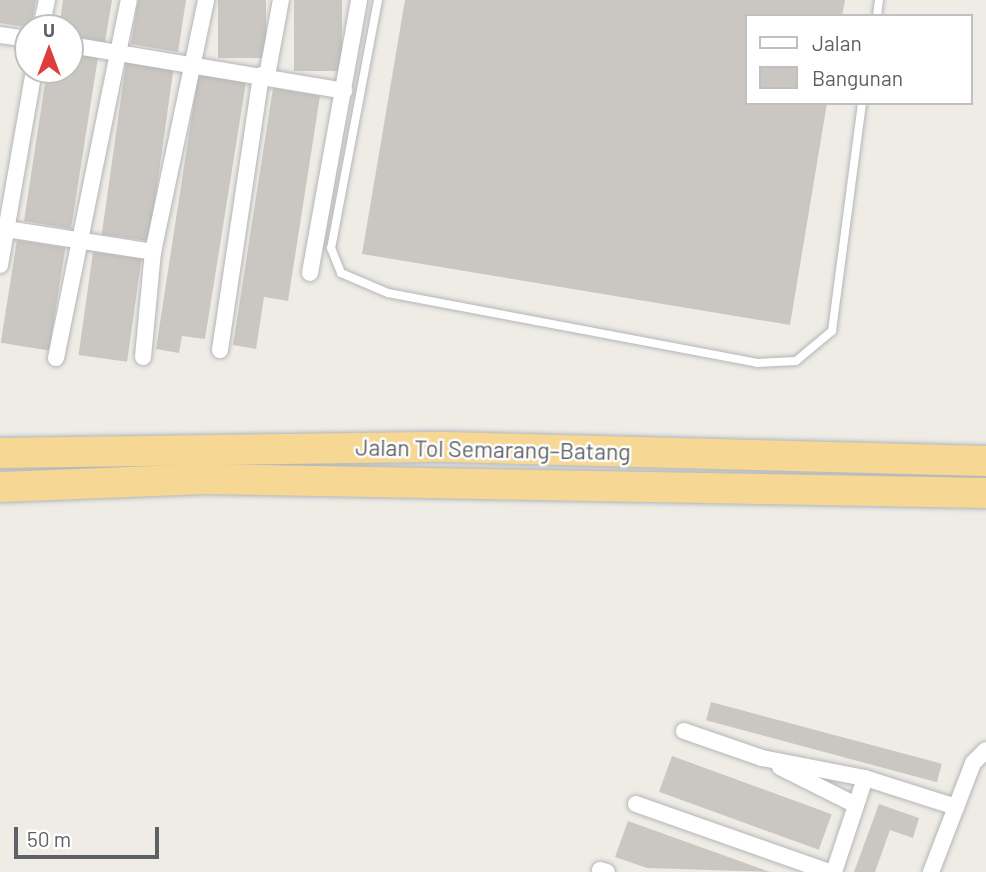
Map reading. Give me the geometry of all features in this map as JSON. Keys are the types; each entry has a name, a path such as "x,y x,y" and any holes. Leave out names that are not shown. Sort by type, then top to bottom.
{"highway":[{"name":"Jalan Tol Semarang–Batang","path":"0,453 444,447 986,461"},
{"name":"Jalan Tol Semarang–Batang","path":"0,487 220,480 986,493"}],"street":[{"path":"57,358 129,0"},
{"path":"143,357 153,252 206,0"},
{"path":"220,350 264,75 281,0"},
{"path":"310,273 359,0"},
{"path":"84,47 264,75 344,91"},
{"path":"0,265 3,229 31,84"},
{"path":"3,229 153,252"},
{"path":"684,731 762,758 856,805"},
{"path":"932,872 973,763 986,750"},
{"path":"762,758 865,778 956,807"},
{"path":"636,804 831,872 865,778"}],"lane":[{"path":"377,0 331,248 341,273 388,293 757,363 796,361 832,331 862,105"}],"building":[{"path":"0,0 36,0 34,14 14,14 14,25 0,23"},
{"path":"63,0 112,0 105,42 84,38 84,14 61,14"},
{"path":"138,0 186,0 178,52 131,44"},
{"path":"218,0 266,0 266,58 218,58"},
{"path":"294,0 342,0 342,71 294,71"},
{"path":"405,0 845,0 842,14 744,14 744,105 827,105 790,325 362,254"},
{"path":"84,55 98,57 71,229 24,221 45,84 84,84"},
{"path":"126,62 174,69 149,241 102,234"},
{"path":"198,75 246,82 205,339 182,336 179,353 156,349"},
{"path":"273,88 320,96 288,301 264,297 256,349 233,345"},
{"path":"17,240 65,248 49,350 1,343"},
{"path":"93,252 142,259 127,362 79,355"},
{"path":"711,702 942,764 937,782 706,720"},
{"path":"672,756 832,814 819,850 659,792"},
{"path":"879,804 919,818 913,838 890,830 875,872 854,872"},
{"path":"628,821 770,872 647,868 615,857"}]}
